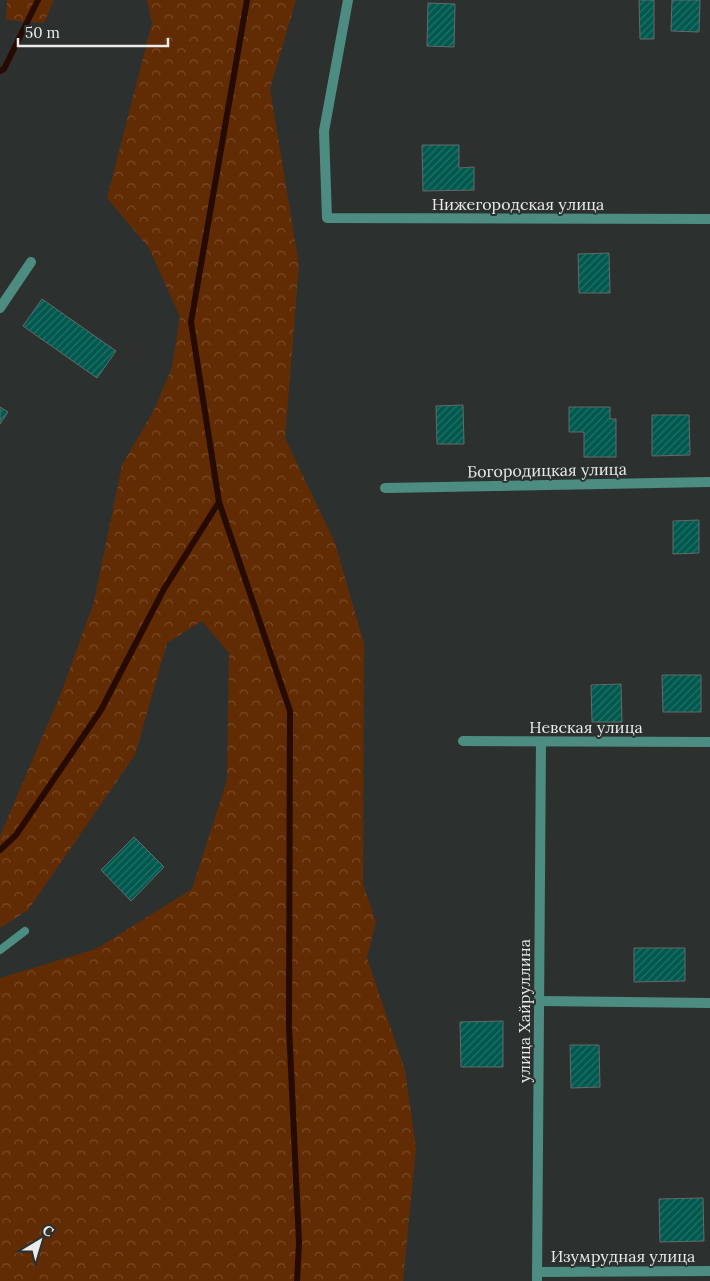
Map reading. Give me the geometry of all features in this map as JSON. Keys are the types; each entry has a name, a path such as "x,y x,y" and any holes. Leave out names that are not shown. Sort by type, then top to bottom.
{"street":[{"name":"Нижегородская улица","path":"348,0 324,131 327,218 710,219"},
{"path":"0,308 31,262"},
{"name":"Богородицкая улица","path":"385,488 710,482"},
{"name":"Невская улица","path":"462,741 710,742"},
{"name":"улица Хайруллина","path":"537,1276 541,742"},
{"path":"540,1001 710,1002"},
{"name":"Изумрудная улица","path":"537,1276 710,1270"}],"lane":[{"path":"0,950 26,931"}],"green space":[{"path":"7,0 54,0 44,23 6,20"},
{"path":"147,0 296,0 270,89 299,265 285,438 335,543 364,644 363,884 376,922 367,958 405,1070 416,1148 403,1281 0,1281 0,978 96,949 192,889 227,780 229,653 202,621 167,643 135,755 28,910 0,928 0,836 61,693 94,602 122,465 154,410 172,367 180,317 149,248 107,198 152,23"}],"building":[{"path":"639,0 654,0 654,39 640,39"},
{"path":"672,0 700,0 699,32 671,31"},
{"path":"428,3 455,4 454,47 427,46"},
{"path":"422,145 459,145 459,168 474,167 474,190 423,191"},
{"path":"609,253 610,293 579,293 578,254"},
{"path":"42,299 116,351 97,378 23,326"},
{"path":"463,405 464,444 437,444 436,406"},
{"path":"0,407 8,412 0,424"},
{"path":"569,407 610,407 610,419 616,419 616,457 584,457 584,432 569,432"},
{"path":"652,415 689,415 690,455 652,456"},
{"path":"699,520 699,553 673,554 673,521"},
{"path":"662,675 701,675 701,712 663,712"},
{"path":"621,684 622,722 592,722 591,685"},
{"path":"134,837 164,867 131,901 101,870"},
{"path":"634,948 685,948 685,981 634,982"},
{"path":"503,1021 503,1067 461,1067 460,1022"},
{"path":"570,1045 599,1045 600,1087 571,1088"},
{"path":"703,1198 704,1241 660,1242 659,1199"}],"waterway":[{"path":"0,71 4,69 38,0"},
{"path":"247,0 191,322 219,502 290,711 289,1026 299,1243 297,1281"},
{"path":"0,850 16,835 101,710 164,589 219,502"}]}
